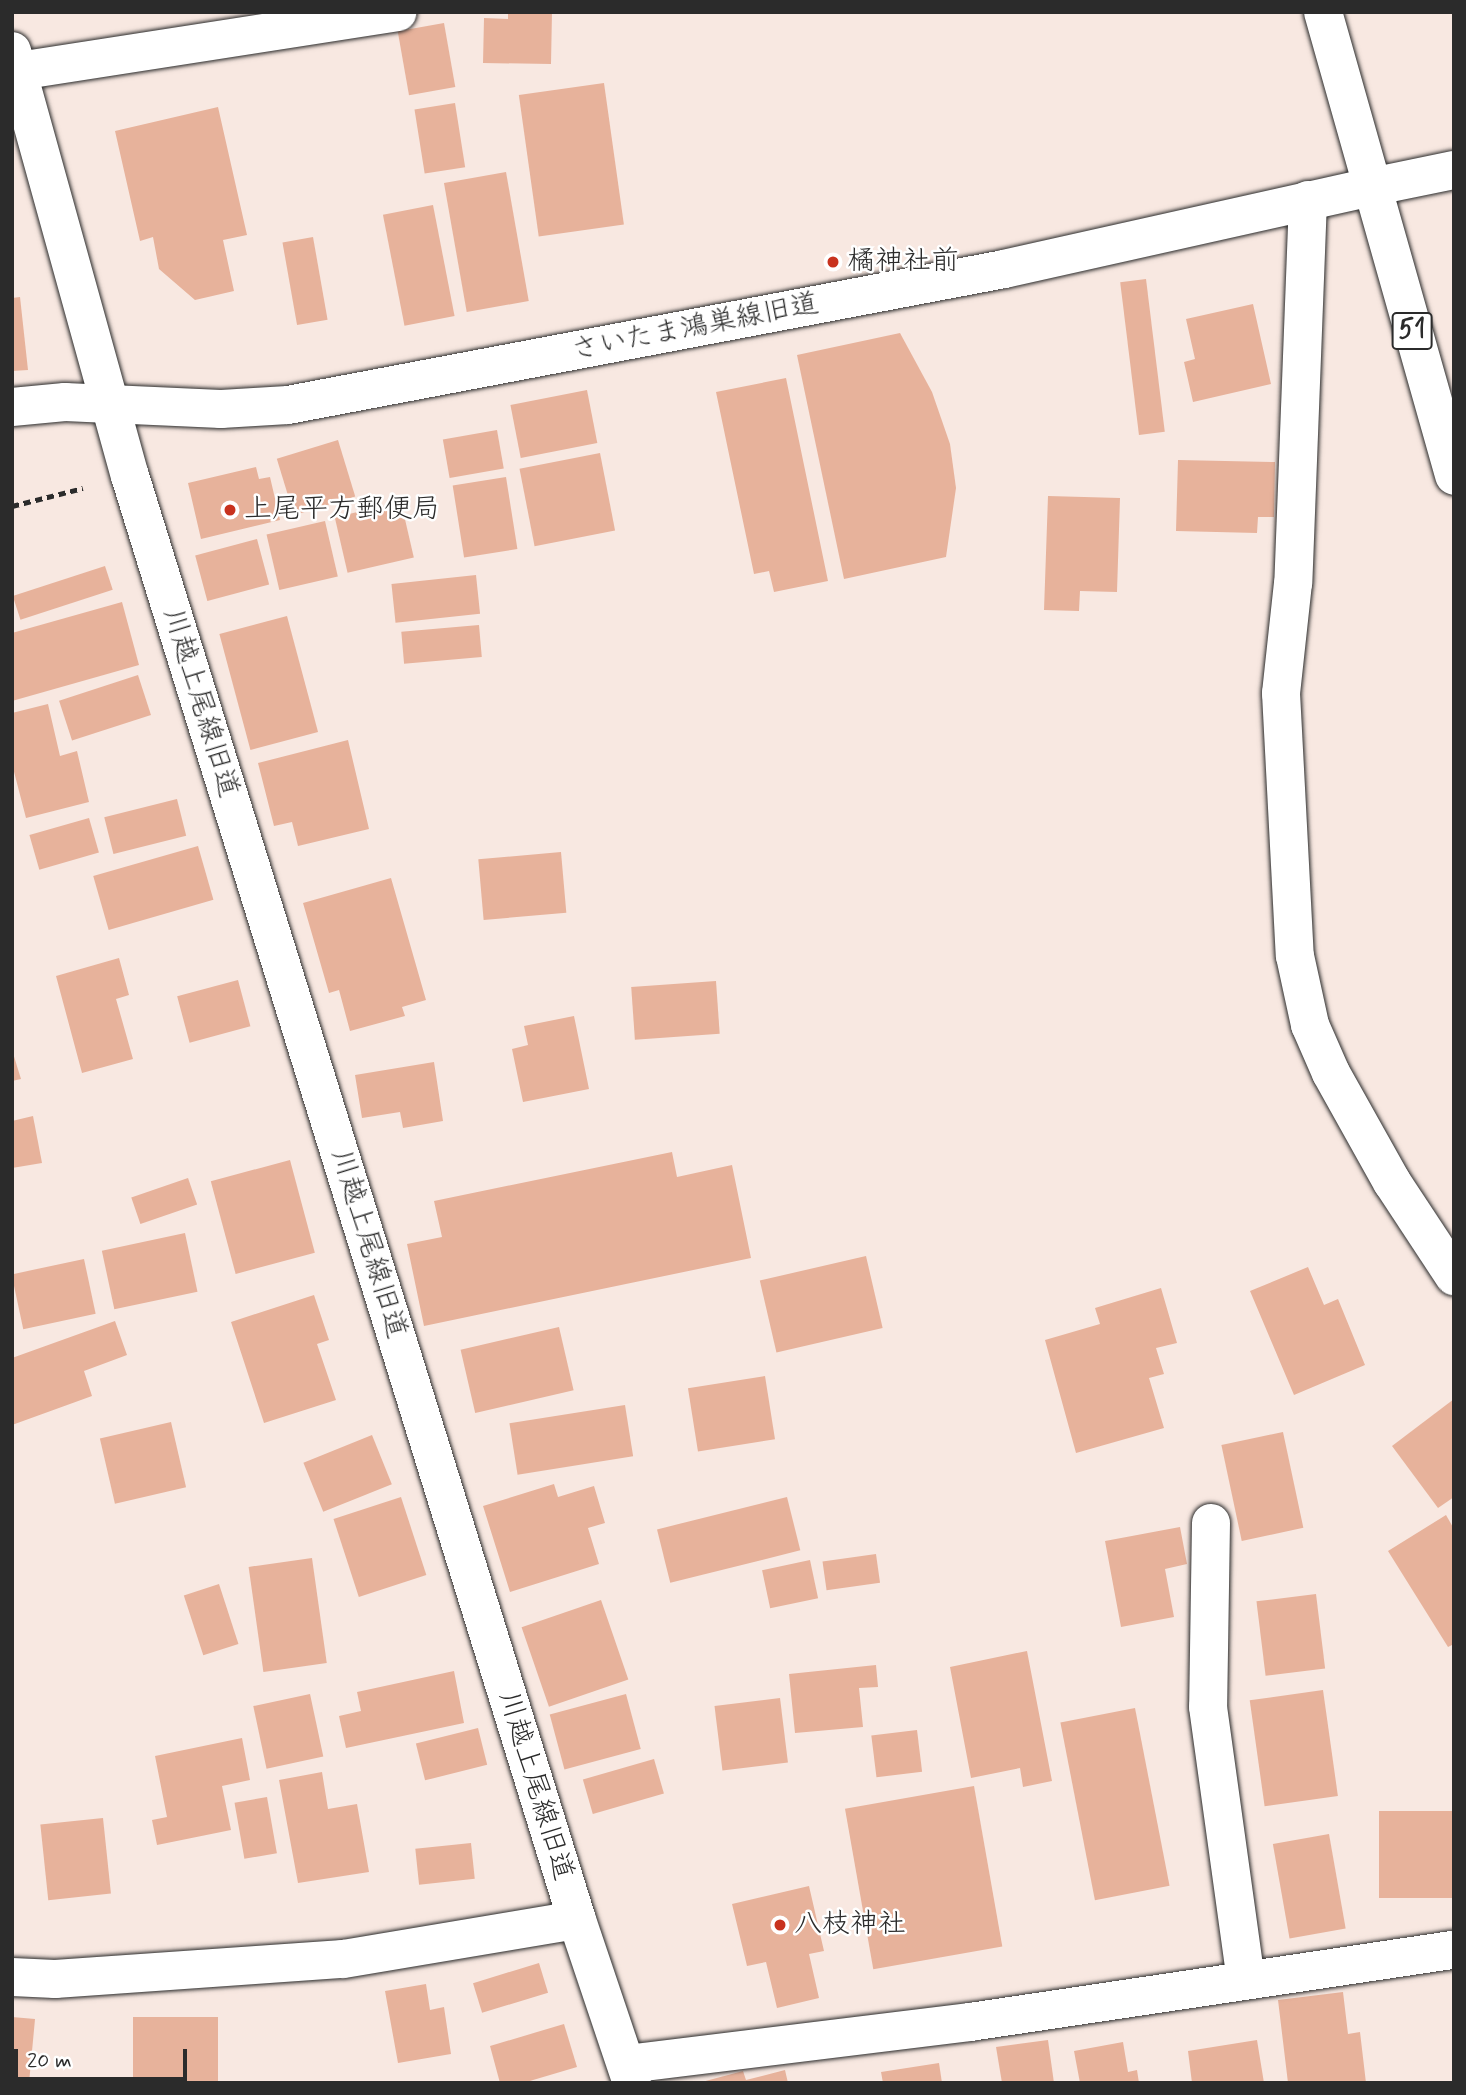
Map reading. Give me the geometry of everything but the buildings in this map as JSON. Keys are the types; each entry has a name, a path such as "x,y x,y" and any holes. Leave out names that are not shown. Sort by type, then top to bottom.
{"street":[{"path":"15,61 397,12"},
{"name":"51","path":"1323,12 1454,476"},
{"name":"川越上尾線旧道","path":"15,61 130,476 577,1920 629,2074"},
{"name":"さいたま鴻巣線旧道","path":"12,407 110,404 220,409 335,397 1004,269 1454,170"},
{"path":"1308,200 1293,583 1281,694 1295,956 1310,1025 1331,1073 1392,1182 1454,1276"},
{"path":"1211,1523 1208,1707 1246,1980"},
{"path":"12,1977 55,1979 343,1959 577,1920"},
{"path":"629,2074 1454,1950"}],"path":[{"path":"12,506 130,476"}],"place":[{"name":"橘神社前","path":"833,262"},
{"name":"上尾平方郵便局","path":"230,510"},
{"name":"八枝神社","path":"780,1925"}]}
